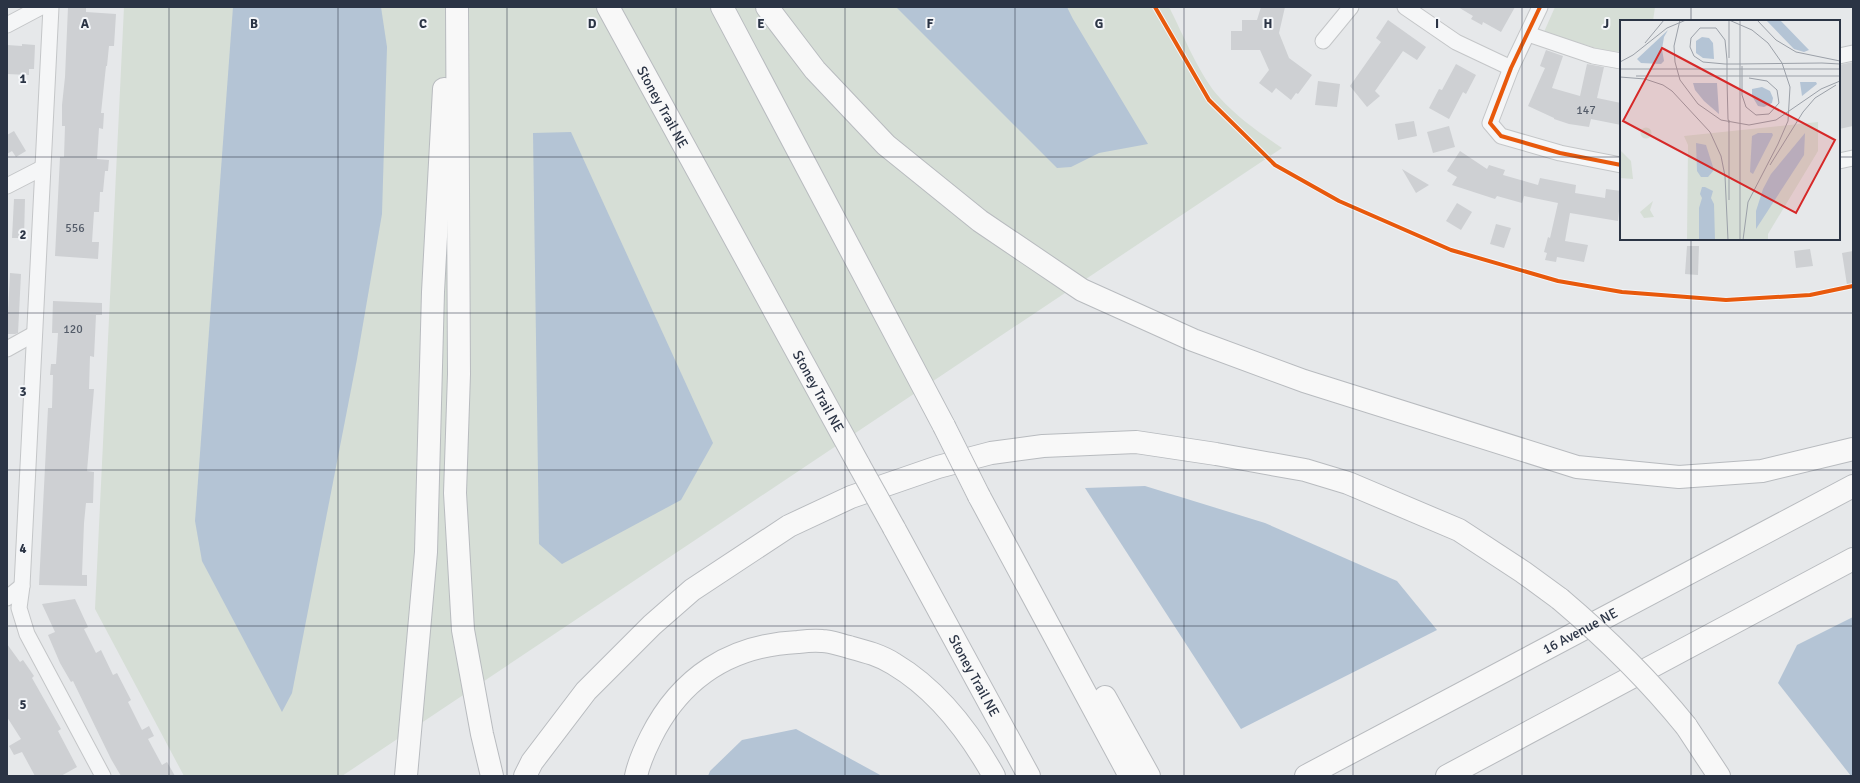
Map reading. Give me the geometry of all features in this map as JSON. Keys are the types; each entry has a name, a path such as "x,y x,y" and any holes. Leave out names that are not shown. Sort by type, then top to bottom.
{"highway":[{"path":"457,7 459,374 455,493 463,630 492,774"},
{"name":"Stoney Trail NE","path":"608,7 1029,776"},
{"path":"722,7 959,455 984,479 987,498 1130,776"},
{"path":"767,7 815,70 886,145 980,221 1082,290 1193,340 1304,381 1578,467 1679,477 1762,471 1853,449"},
{"path":"406,776 426,552 433,292 446,66 458,43"},
{"path":"525,776 532,762 586,691 652,625 692,590 789,526 851,497 938,467 991,453 1043,446 1136,442 1196,450 1305,470 1348,483 1459,530 1523,572 1560,599 1606,638 1664,699 1686,726 1719,776"},
{"name":"16 Avenue NE","path":"1306,776 1853,486"},
{"path":"987,498 1149,776"},
{"path":"1447,776 1853,559"},
{"path":"636,776 642,755 665,710 680,693 701,674 721,661 753,649 777,643 822,640 867,652 893,663 914,678 935,696 974,745 994,776"}],"street":[{"path":"7,25 41,7"},
{"path":"51,7 22,586 19,608 27,634 104,776"},
{"path":"1323,41 1351,7"},
{"path":"1405,7 1456,42 1511,68"},
{"path":"1540,7 1511,68 1490,123 1501,136 1560,153 1620,165"},
{"path":"1528,34 1593,56 1620,61"},
{"path":"1840,56 1853,53"},
{"path":"1840,161 1853,158"},
{"path":"7,186 42,168"},
{"path":"7,349 34,334"},
{"path":"7,598 22,586"}],"shaded area":[{"path":"124,7 1169,7 1192,55 1206,79 1220,98 1242,119 1282,148 342,776 184,776 95,609"},
{"path":"1555,7 1655,7 1653,20 1620,20 1620,52 1602,50 1544,32"}],"water":[{"path":"233,7 381,7 387,47 382,214 357,359 292,693 282,712 202,561 195,521"},
{"path":"896,7 1067,7 1148,144 1099,153 1071,167 1057,168"},
{"path":"571,132 713,443 681,500 562,564 539,544 533,133"},
{"path":"1145,486 1265,523 1397,581 1437,630 1241,729 1085,488"},
{"path":"1853,617 1853,776 1851,776 1778,683 1797,645"},
{"path":"796,729 882,776 708,776 710,771 742,740"}],"building":[{"path":"68,7 86,7 86,12 116,14 114,46 109,46 106,66 101,113 104,113 103,129 99,128 97,159 109,160 108,171 105,171 103,192 100,192 99,212 94,212 92,242 99,242 98,259 55,256 60,157 64,157 65,126 62,126 62,105 65,77"},
{"path":"1261,7 1285,7 1279,33 1289,58 1312,75 1298,94 1296,93 1291,100 1276,88 1272,93 1259,83 1269,70 1260,50 1231,50 1231,31 1242,31 1242,20 1257,20"},
{"path":"1458,7 1515,7 1501,32 1483,22 1482,25 1471,19 1473,16"},
{"path":"1388,20 1426,47 1417,60 1403,51 1375,91 1380,96 1367,107 1350,86 1381,42 1376,38"},
{"path":"22,44 35,45 34,69 29,69 29,75 7,74 7,45 22,46"},
{"path":"1546,50 1563,56 1552,88 1580,96 1587,64 1604,67 1597,98 1620,103 1620,125 1591,119 1589,127 1569,124 1554,119 1528,106 1545,68 1540,66"},
{"path":"1853,62 1853,126 1840,129 1840,65"},
{"path":"1456,64 1476,75 1466,94 1463,92 1449,119 1429,108 1439,89 1442,90"},
{"path":"1318,81 1340,84 1337,107 1315,105"},
{"path":"1414,121 1417,136 1398,140 1395,124"},
{"path":"1449,126 1455,147 1433,153 1427,132"},
{"path":"14,131 26,151 16,157 12,151 7,154 7,135"},
{"path":"1460,151 1487,169 1489,165 1505,170 1503,175 1538,185 1540,178 1576,185 1575,193 1605,198 1606,189 1620,191 1618,221 1570,213 1565,241 1588,245 1584,262 1557,257 1556,262 1545,260 1547,253 1544,252 1548,237 1550,238 1558,203 1524,196 1522,203 1497,196 1495,199 1452,185 1457,177 1447,171"},
{"path":"1402,169 1429,185 1416,193"},
{"path":"14,199 25,199 24,238 12,238"},
{"path":"1457,203 1472,212 1461,230 1446,221"},
{"path":"1496,224 1511,228 1504,248 1490,244"},
{"path":"1687,246 1699,246 1698,275 1685,274"},
{"path":"1810,249 1813,266 1796,268 1794,251"},
{"path":"1853,251 1853,284 1847,285 1842,253"},
{"path":"10,273 21,274 18,333 15,334 7,334"},
{"path":"53,301 102,303 102,315 96,315 94,357 90,356 89,389 94,389 87,471 94,472 93,503 86,503 84,523 82,575 87,575 87,586 39,585 48,408 52,408 53,375 50,375 51,364 56,364 58,333 52,333"},
{"path":"75,599 88,627 84,629 96,653 101,650 113,675 117,673 131,700 128,702 142,730 149,726 154,736 148,739 162,765 167,762 175,776 121,776 111,759 73,681 71,682 60,663 48,635 55,632 42,604"},
{"path":"7,644 20,662 23,660 34,676 32,678 61,729 58,731 77,767 61,776 35,776 22,752 14,755 9,746 21,739 7,717"}],"cycle path":[{"path":"1155,7 1209,100 1275,165 1339,201 1451,250 1558,281 1622,292 1726,300 1810,295 1853,286"},
{"path":"1540,7 1511,68 1490,123 1501,136 1560,153 1620,165"}]}
